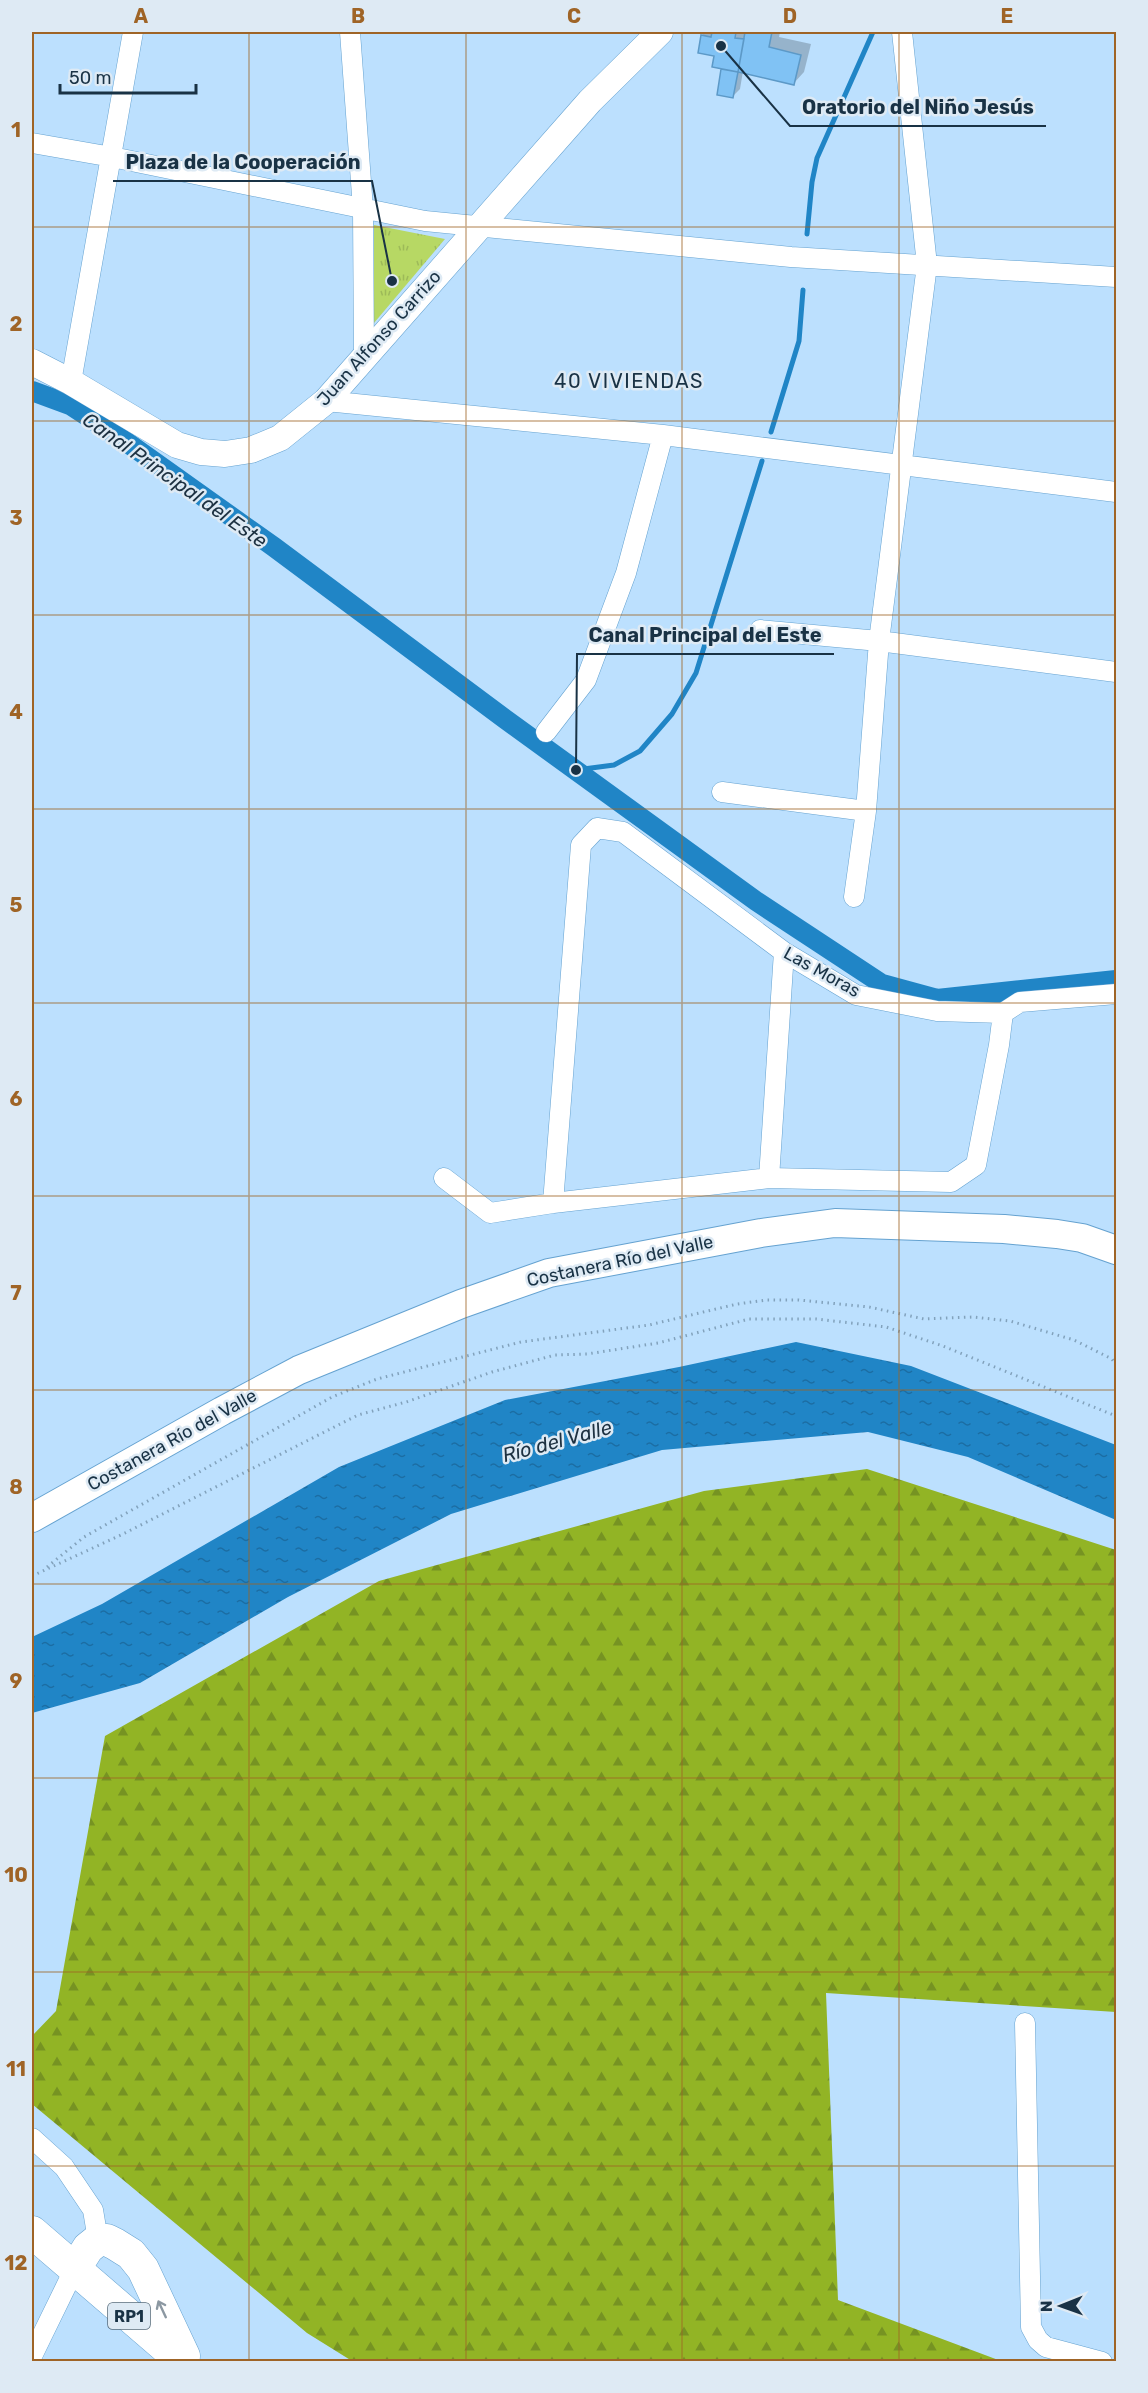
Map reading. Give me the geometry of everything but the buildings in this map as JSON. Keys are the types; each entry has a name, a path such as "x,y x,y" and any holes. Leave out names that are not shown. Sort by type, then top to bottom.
{"main road":[{"name":"Costanera Río del Valle","path":"32,1518 299,1370 461,1304 549,1273 761,1233 835,1223 1004,1229 1057,1234 1082,1238 1116,1250"},
{"name":"RP1","path":"32,2232 74,2270 185,2361"},
{"path":"74,2270 88,2248 98,2240 107,2240 130,2254 143,2269 185,2361"}],"street":[{"path":"71,382 133,32"},
{"path":"350,32 363,209 364,358"},
{"name":"Juan Alfonso Carrizo","path":"32,362 71,382 177,445 201,452 225,454 251,450 280,438 326,400 590,101 660,32"},
{"path":"854,897 866,811 879,641 927,265 902,32"},
{"path":"32,143 112,157 425,221 791,258 1116,277"},
{"path":"326,400 663,435 1116,492"},
{"path":"546,732 586,680 626,573 663,435"},
{"path":"760,630 879,641 1116,672"},
{"path":"722,792 866,811"},
{"name":"Las Moras","path":"553,1203 581,844 597,828 623,832 784,952 856,995 937,1011 1003,1013 1020,1002 1116,994"},
{"path":"769,1178 784,952"},
{"path":"444,1178 490,1213 553,1203 769,1178 951,1182 976,1165 1003,1013"},
{"path":"1025,2023 1031,2327 1038,2340 1046,2347 1102,2361"},
{"path":"32,2138 64,2167 93,2210 98,2240"},
{"path":"32,2356 74,2270"}],"path":[{"path":"44,1570 84,1537 332,1397 377,1379 521,1342 649,1325 737,1304 768,1300 799,1300 870,1307 924,1319 973,1317 1010,1321 1074,1340 1112,1359 1116,1365"},
{"path":"32,1576 121,1535 358,1415 405,1402 492,1372 555,1355 587,1354 658,1343 749,1319 816,1319 886,1327 944,1346 1116,1416"}],"green space":[{"path":"374,225 445,239 374,323"},
{"path":"867,1469 1116,1550 1116,2012 826,1993 838,2300 1001,2361 352,2361 307,2333 32,2104 32,2036 56,2011 105,1736 379,1581 704,1491"}],"water":[{"name":"Río del Valle","path":"796,1342 911,1366 1116,1445 1116,1520 968,1457 868,1432 662,1450 451,1514 288,1597 140,1683 32,1713 32,1637 102,1604 339,1467 505,1400"}],"waterway":[{"path":"807,234 812,182 817,158 873,32"},
{"path":"771,432 799,341 803,290"},
{"name":"Canal Principal del Este","path":"32,391 70,405 125,441 274,547 505,719 756,901 882,984 937,999 1116,980"},
{"path":"576,770 614,765 640,751 672,714 696,673 762,461"}],"place":[{"name":"Oratorio del Niño Jesús","path":"721,46"},
{"name":"Plaza de la Cooperación","path":"392,281"},
{"name":"Canal Principal del Este","path":"576,770"}],"district":[{"name":"40 VIVIENDAS","path":"629,381"}]}
